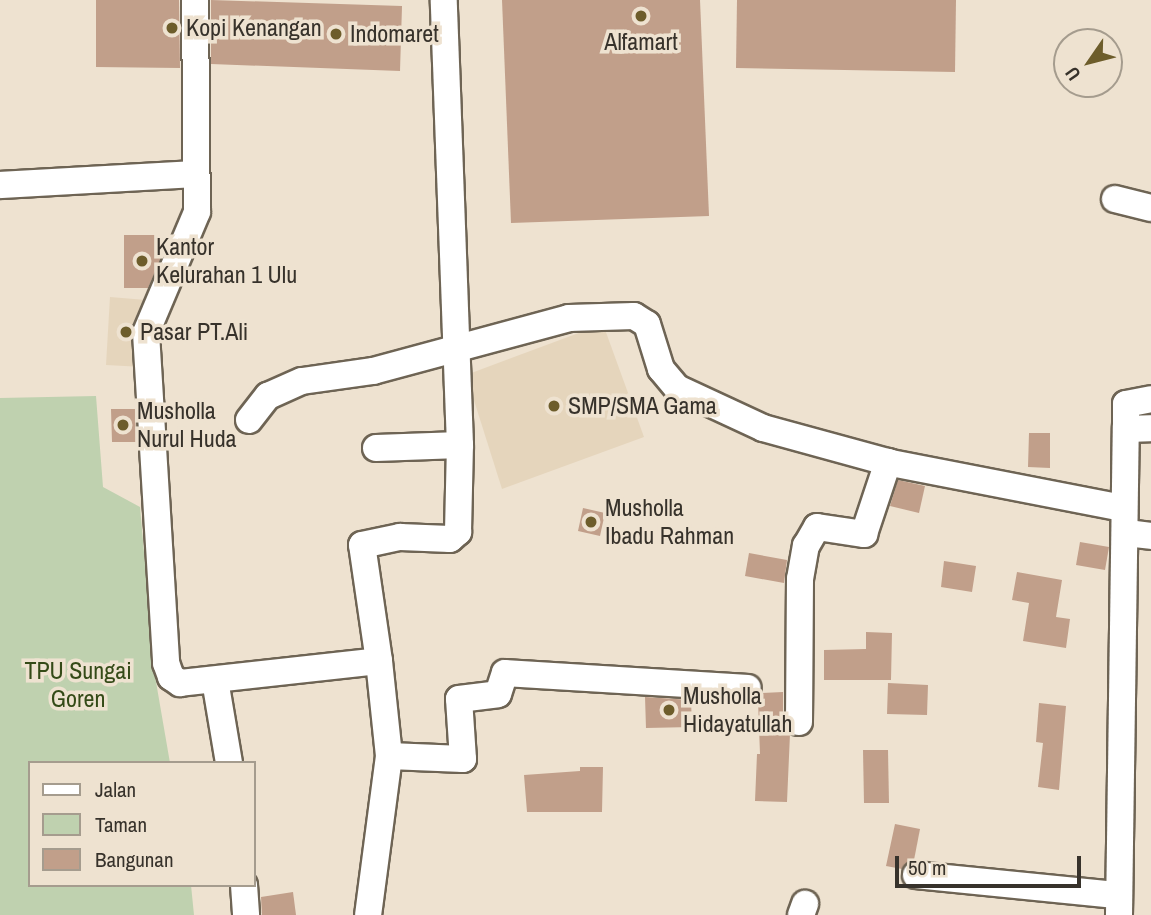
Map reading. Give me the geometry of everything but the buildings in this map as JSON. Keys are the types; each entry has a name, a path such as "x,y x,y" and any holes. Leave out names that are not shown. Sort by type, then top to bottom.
{"street":[{"path":"195,0 197,174 193,228 149,321 146,344 166,663 171,677 180,682 379,661"},
{"path":"368,915 388,756 379,661 362,545 383,539 456,535 460,444 444,0"},
{"path":"0,185 197,174"},
{"path":"1115,199 1151,208"},
{"path":"249,420 268,396 285,387 456,351 518,328 569,318 637,317 650,329 661,369 688,396 763,428 888,462 1123,508"},
{"path":"916,875 1118,905 1123,508 1138,428 1126,404 1151,399"},
{"path":"376,448 460,444"},
{"path":"799,722 800,587 806,546 817,527 864,534 888,462"},
{"path":"388,756 463,759 459,699 498,694 505,673 748,688"},
{"path":"215,680 229,761"},
{"path":"244,887 246,915"}],"shaded area":[{"name":"Pasar PT.Ali","path":"110,297 146,300 143,367 106,365"},
{"name":"SMP/SMA Gama","path":"603,324 644,437 502,489 466,375"}],"green space":[{"name":"TPU Sungai Goren","path":"96,396 103,487 140,507 155,676 170,761 28,761 28,887 191,887 194,915 0,915 0,398"}],"place":[{"name":"Alfamart","path":"641,16"},
{"name":"Kopi Kenangan","path":"172,28"},
{"name":"Indomaret","path":"336,34"},
{"name":"Kantor Kelurahan 1 Ulu","path":"142,261"},
{"name":"Pasar PT.Ali","path":"126,332"},
{"name":"SMP/SMA Gama","path":"554,406"},
{"name":"Musholla Nurul Huda","path":"123,425"},
{"name":"Musholla Ibadu Rahman","path":"591,522"},
{"name":"Musholla Hidayatullah","path":"669,710"}]}
